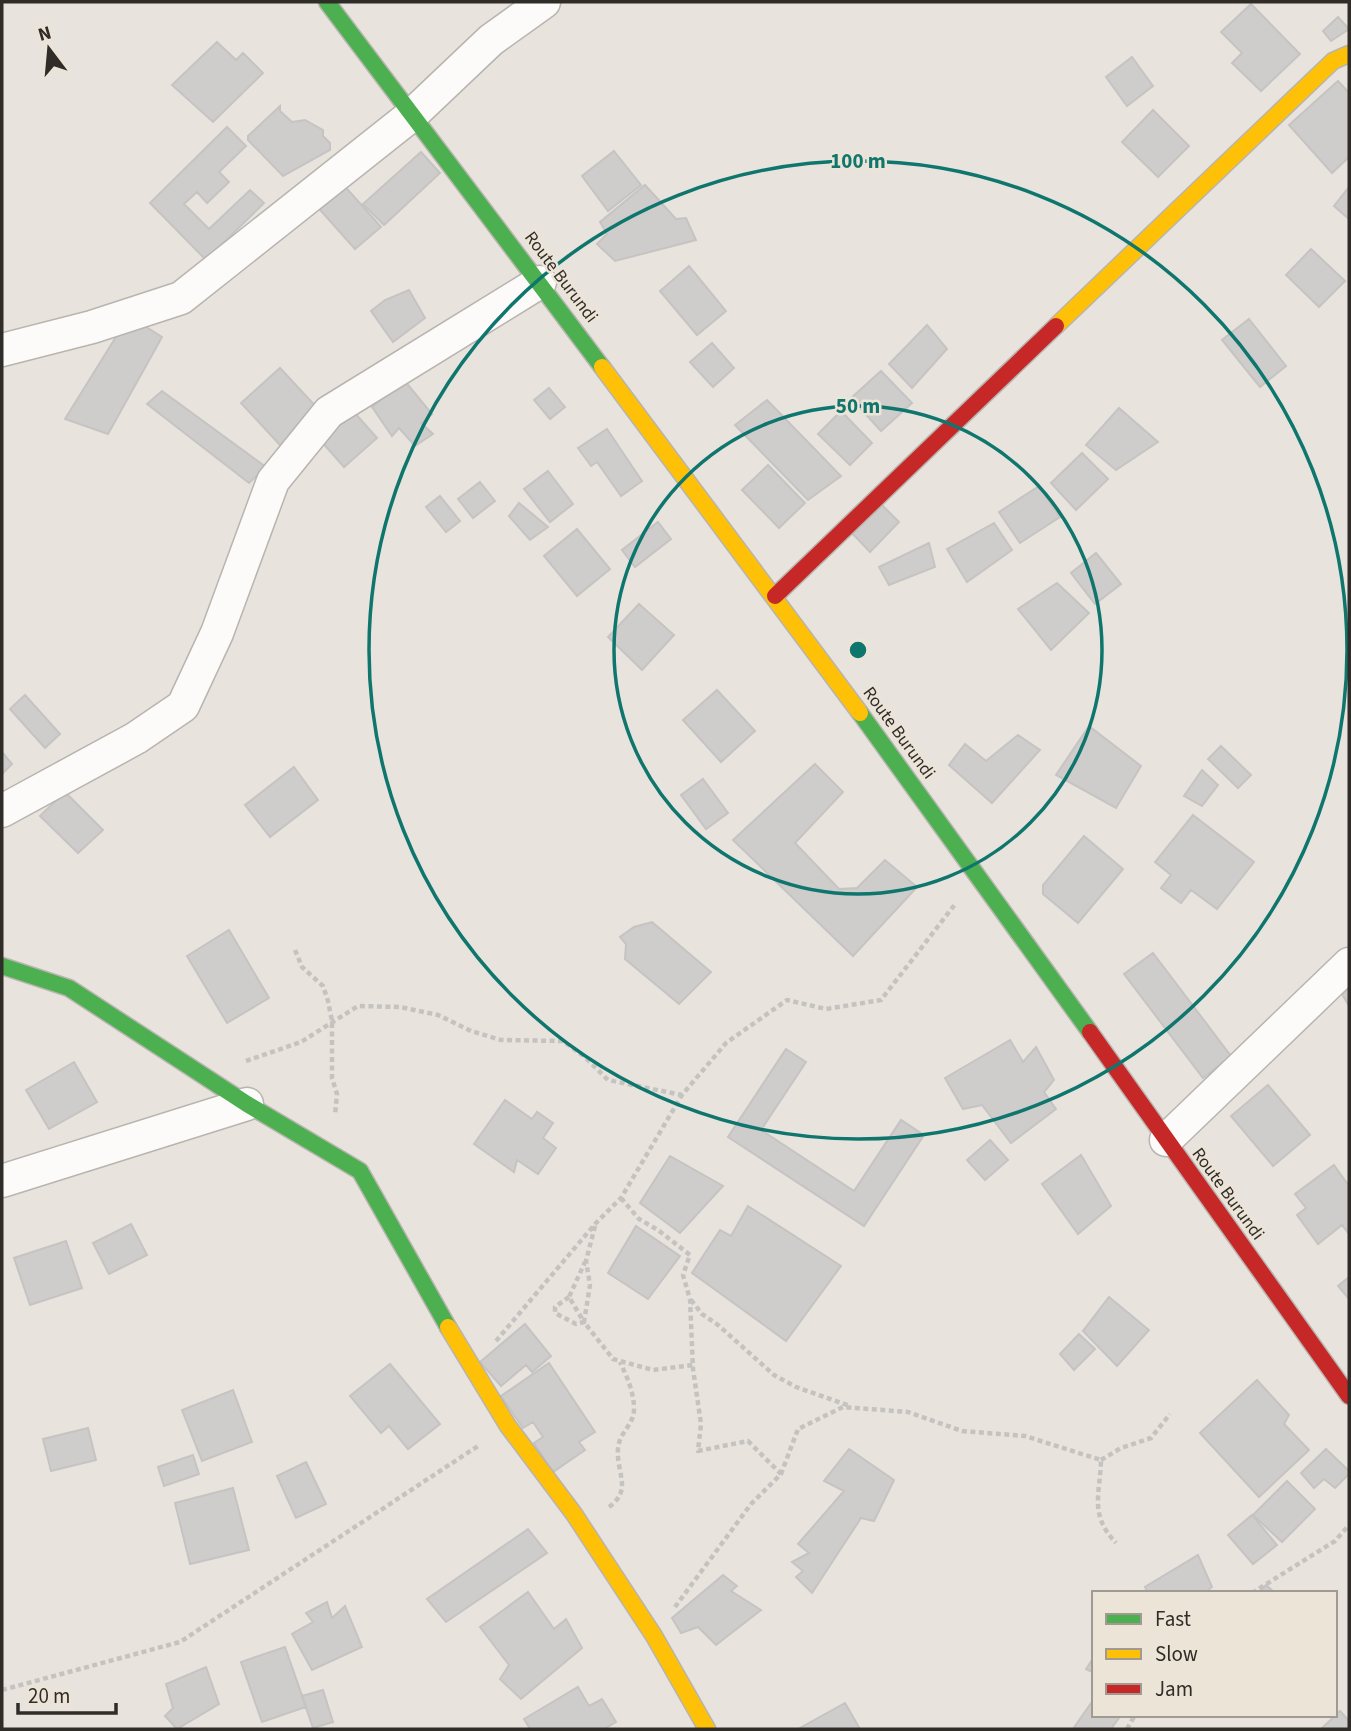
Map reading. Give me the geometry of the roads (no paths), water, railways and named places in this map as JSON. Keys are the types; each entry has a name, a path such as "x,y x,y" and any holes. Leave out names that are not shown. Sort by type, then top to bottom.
{"street":[{"name":"Route Burundi","path":"327,2 775,596 978,874 1349,1396"},
{"path":"2,350 92,327 181,298 413,114 492,40 544,2"},
{"path":"775,596 1333,61 1349,54"},
{"path":"2,811 136,738 183,706 217,633 273,481 329,412 540,282"},
{"path":"1166,1140 1349,964"},
{"path":"2,966 69,988 247,1104 360,1171 472,1369 508,1426 574,1514 654,1636 707,1729"},
{"path":"2,1181 247,1104"}]}
